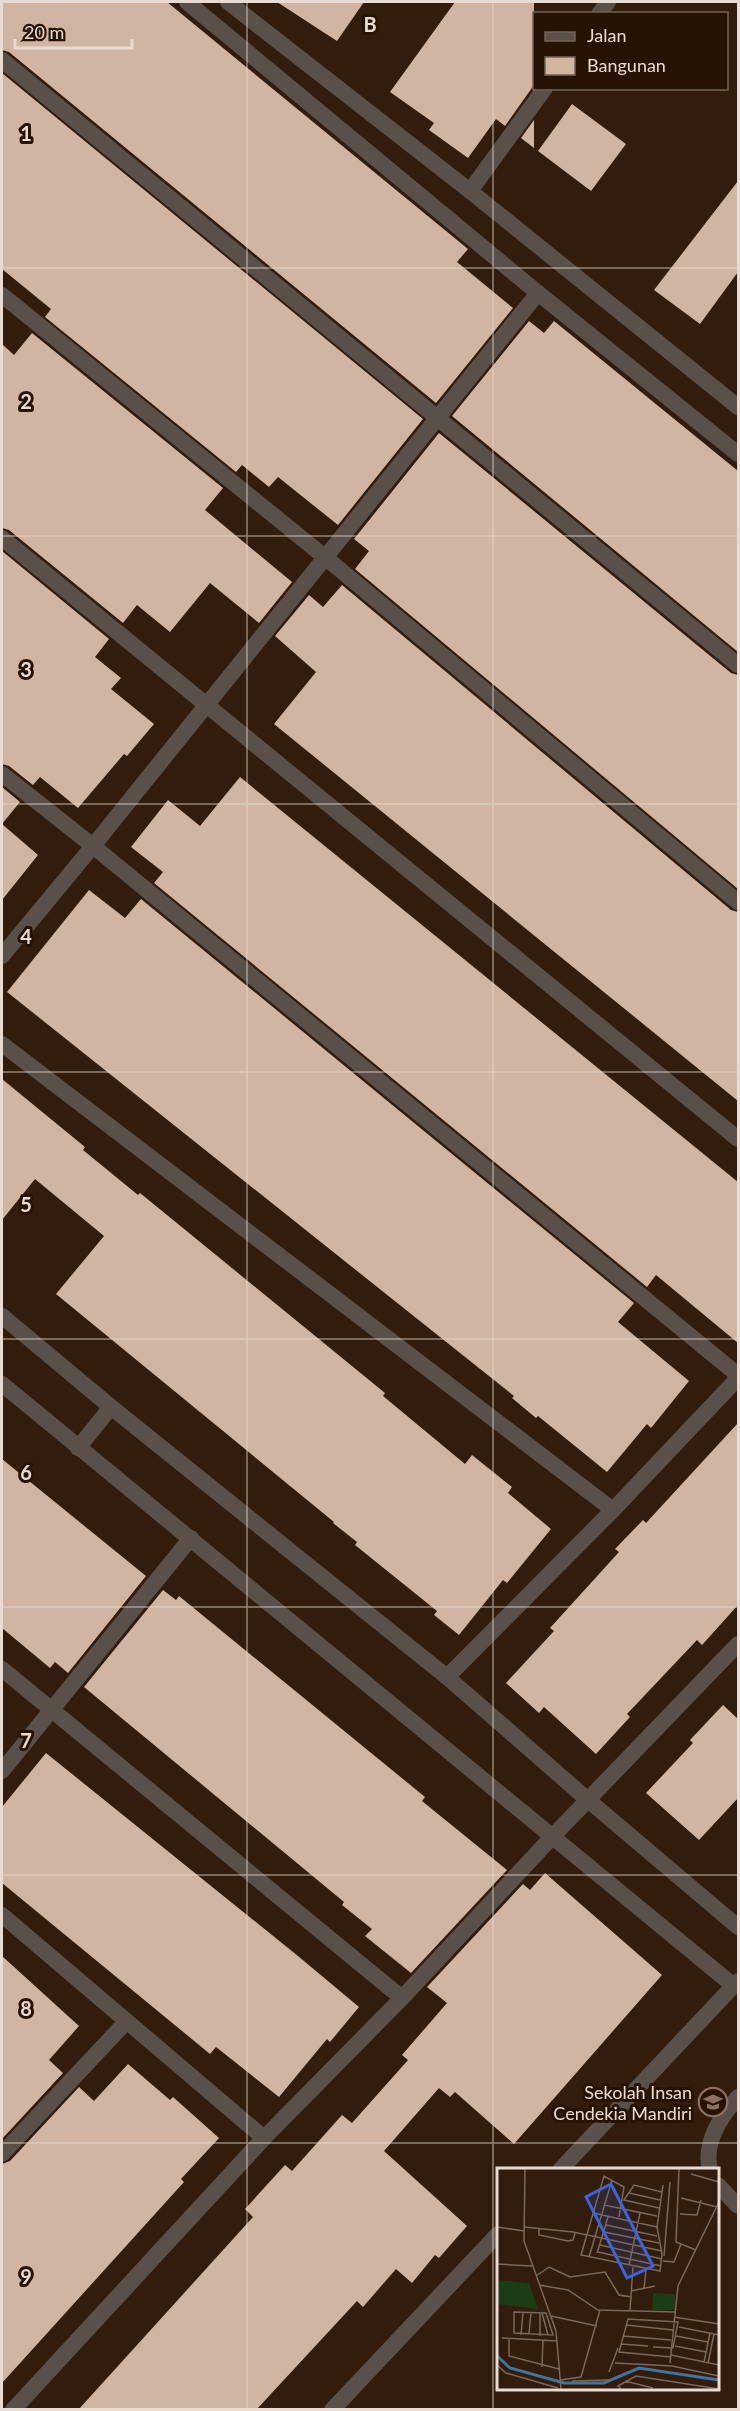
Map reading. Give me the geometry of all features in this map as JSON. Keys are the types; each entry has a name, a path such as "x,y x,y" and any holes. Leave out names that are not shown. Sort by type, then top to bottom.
{"street":[{"path":"187,2 538,293 738,454"},
{"path":"228,2 470,191 738,407"},
{"path":"2,60 738,665"},
{"path":"470,191 543,90"},
{"path":"2,956 538,293"},
{"path":"2,295 326,558 738,902"},
{"path":"2,538 738,1139"},
{"path":"2,774 93,846 738,1376 614,1510 447,1677"},
{"path":"2,1044 614,1510"},
{"path":"2,1316 111,1407 447,1677 738,1927"},
{"path":"2,1384 78,1449 191,1538 552,1836 736,1984 561,2168"},
{"path":"78,1449 111,1407"},
{"path":"2,1771 191,1538"},
{"path":"13,2409 264,2138 402,1998 552,1836 738,1644"},
{"path":"2,1669 402,1998"},
{"path":"2,1915 264,2138"},
{"path":"2,2154 126,2022"},
{"path":"710,2168 711,2140 725,2112 738,2097"},
{"path":"719,2187 738,2206"},
{"path":"332,2409 497,2235"}],"building":[{"path":"2,2 167,2 468,249 457,262 513,308 436,403 9,52 2,50"},
{"path":"277,2 364,2 337,41"},
{"path":"455,2 534,2 533,86 505,126 496,119 468,158 429,130 434,123 390,92"},
{"path":"2,73 423,419 338,525 278,477 269,487 242,465 236,472 45,317 51,309 2,269"},
{"path":"572,104 626,144 591,191 538,151"},
{"path":"534,120 534,148 521,138"},
{"path":"738,181 738,272 700,324 654,290"},
{"path":"529,321 544,333 554,321 738,471 738,652 452,416"},
{"path":"32,333 223,488 205,510 292,582 259,623 210,583 170,632 137,605 123,623 9,530 2,528 2,344 14,355"},
{"path":"439,433 731,673 738,675 738,889 355,569 369,551 354,539"},
{"path":"2,551 109,639 95,657 121,678 111,689 154,724 127,756 124,754 78,808 40,777 33,785 9,766 2,764"},
{"path":"342,585 731,910 738,912 738,1101 274,724 316,672 275,636 309,595 323,607"},
{"path":"240,777 738,1182 738,1343 656,1275 647,1287 154,883 163,872 131,847 168,800 200,826"},
{"path":"2,787 20,802 2,824"},
{"path":"2,824 38,855 2,900"},
{"path":"89,890 125,918 141,899 634,1303 618,1322 689,1381 651,1428 647,1424 607,1472 538,1416 536,1418 512,1398 514,1396 7,992"},
{"path":"2,1079 85,1147 83,1150 138,1195 140,1193 385,1393 383,1396 465,1464 472,1455 512,1487 508,1493 551,1529 507,1583 503,1580 459,1635 434,1615 437,1611 355,1545 357,1542 334,1522 56,1294 104,1236 35,1179 2,1220"},
{"path":"738,1423 738,1605 702,1645 697,1640 627,1714 630,1717 596,1754 544,1707 539,1713 506,1683 554,1631 550,1628 619,1552 615,1549 643,1520 646,1523"},
{"path":"2,1459 146,1576 68,1673 55,1662 50,1668 2,1628"},
{"path":"163,1590 176,1600 179,1596 425,1797 422,1801 507,1870 411,1973 365,1936 372,1929 342,1905 344,1902 84,1687"},
{"path":"723,1705 738,1719 738,1798 699,1840 646,1793 693,1743 690,1740"},
{"path":"46,1753 359,2007 330,2042 327,2039 279,2097 216,2047 210,2054 2,1883 2,1807"},
{"path":"545,1873 662,1975 514,2144 455,2092 450,2097 439,2088 384,2151 467,2226 439,2258 435,2255 412,2283 396,2269 363,2307 357,2301 257,2409 79,2409 253,2217 245,2209 285,2165 292,2171 342,2115 352,2123 408,2060 402,2055 447,2003 427,1987 523,1884 530,1890"},
{"path":"2,1956 79,2026 49,2060 63,2073 2,2139"},
{"path":"128,2064 170,2100 173,2097 219,2138 181,2179 184,2182 2,2383 2,2164 10,2161 79,2087 94,2101"}],"place":[{"name":"Sekolah Insan Cendekia Mandiri","path":"713,2102"}]}
